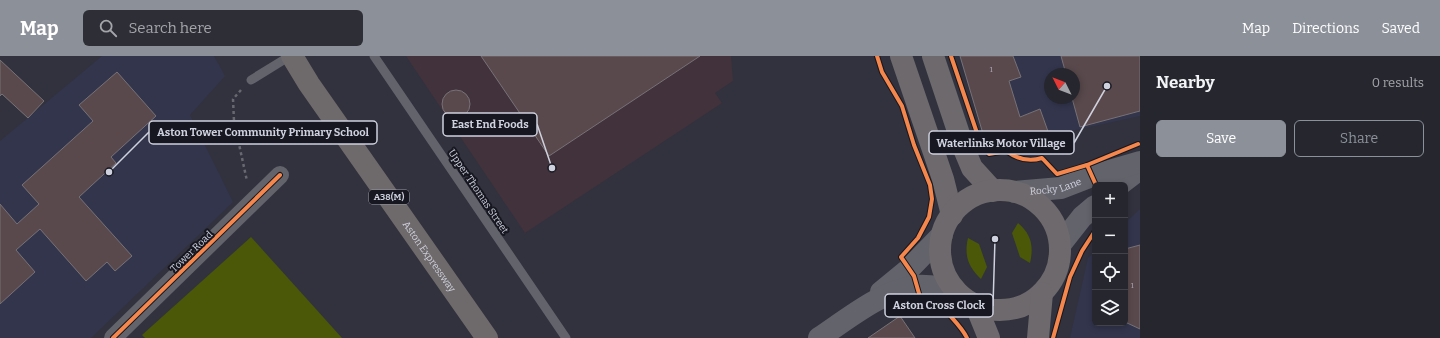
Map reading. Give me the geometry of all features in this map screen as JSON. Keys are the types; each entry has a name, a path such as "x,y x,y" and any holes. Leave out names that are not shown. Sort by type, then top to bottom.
{"highway":[{"name":"Aston Expressway","path":"291,56 487,338"}],"main road":[{"path":"901,56 943,179 952,215"},
{"path":"933,56 952,115 972,168 994,191"},
{"name":"Rocky Lane","path":"1015,192 1061,188 1092,176 1140,162"},
{"path":"1123,182 1140,169"},
{"path":"994,191 1015,192 1032,199 1046,211 1055,227 1060,245 1059,262 1053,279 1042,293 1028,303 1011,309 993,310 976,306 964,299 954,290 944,273 940,254 942,235 946,224 952,215 963,203 978,195 994,191"},
{"path":"1060,245 1082,217 1092,209"},
{"path":"859,311 910,269 942,235"},
{"path":"819,338 859,311 892,292 917,286 954,290"},
{"path":"1038,338 1042,293"},
{"path":"976,306 989,338"}],"street":[{"name":"Tower Road","path":"113,338 280,175"}],"lane":[{"path":"251,80 291,56"},
{"name":"Upper Thomas Street","path":"374,56 566,338"}],"path":[{"path":"251,80 233,99 234,121 251,203"}],"shaded area":[{"path":"102,56 214,56 225,76 190,115 233,202 91,338 0,338 0,141"},
{"path":"406,56 731,56 733,81 715,93 722,103 525,233"},
{"path":"959,56 1140,56 1140,116 1076,130 1052,137 1047,154 1039,157 1028,158 1017,155 1010,149 992,152 986,144"},
{"path":"1140,209 1140,338 1070,338 1088,258 1092,255 1092,326 1128,326 1128,220"}],"green space":[{"path":"1018,223 1029,236 1032,251 1030,263 1020,257 1012,233"},
{"path":"251,237 342,338 145,338 142,335"},
{"path":"968,238 979,244 987,267 981,279 973,270 968,260"}],"building":[{"path":"481,56 700,56 549,156"},
{"path":"960,56 1013,56 1021,77 1009,81 1020,117 1040,109 1050,137 992,152 986,144"},
{"path":"1061,56 1140,56 1140,111 1080,127 1074,104 1080,104 1080,68 1064,68"},
{"path":"0,60 44,101 28,118 2,94 0,96"},
{"path":"117,72 156,116 111,157 116,163 79,197 132,256 115,271 107,262 86,281 40,229 16,250 35,272 0,304 0,204 17,224 39,204 22,185 93,121 79,105"},
{"path":"456,90 466,94 470,104 466,114 456,118 446,114 442,104 446,94"},
{"path":"1140,245 1140,329 1128,323 1128,248"},
{"path":"900,316 915,338 868,338"}],"cycle path":[{"path":"877,56 882,72 902,106 914,145 930,185 932,199 929,217 918,238 901,257 914,276 920,297 928,298 941,306 957,323 967,338"},
{"path":"951,56 980,142 989,154 1006,151 1023,159 1032,160 1042,158 1057,174 1087,165 1095,182"},
{"path":"1087,165 1138,144"},
{"path":"113,338 280,175"},
{"path":"1053,338 1070,277 1082,251 1092,236"}],"place":[{"name":"Waterlinks Motor Village","path":"1107,86"},
{"name":"East End Foods","path":"552,168"},
{"name":"Aston Tower Community Primary School","path":"109,172"},
{"name":"Aston Cross Clock","path":"995,239"}]}
